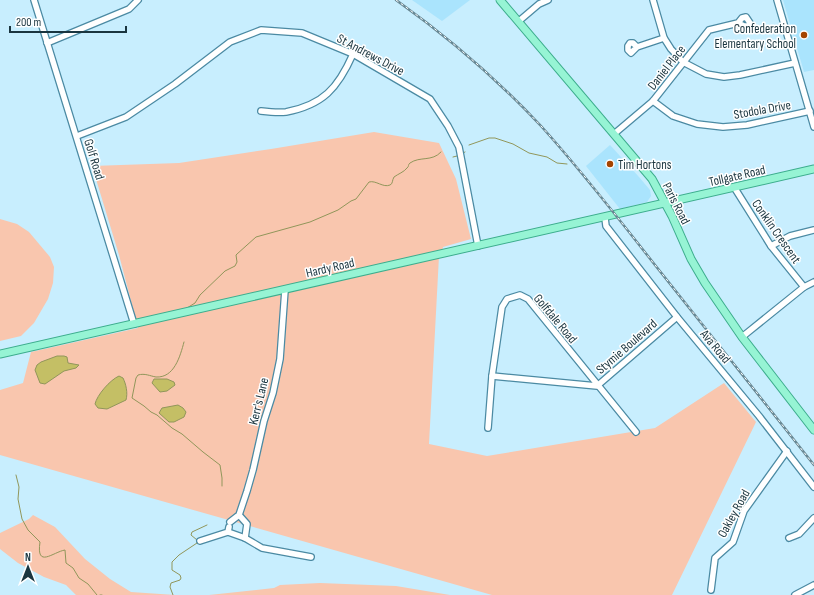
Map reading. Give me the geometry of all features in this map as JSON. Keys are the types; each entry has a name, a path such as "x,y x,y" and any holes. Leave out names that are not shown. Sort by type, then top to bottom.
{"main road":[{"name":"Paris Road","path":"500,0 519,20 652,179 691,259 705,283 742,336 814,430"},
{"name":"Tollgate Road","path":"665,203 814,169"},
{"name":"Hardy Road","path":"0,354 605,218 665,203"}],"street":[{"name":"Golf Road","path":"34,0 134,324"},
{"path":"47,43 129,9 138,0"},
{"path":"519,20 539,4 548,0"},
{"path":"653,0 664,38 671,50 683,62 706,74 724,77 795,63"},
{"path":"777,0 814,127"},
{"name":"Daniel Place","path":"614,134 653,101 709,30 738,23"},
{"name":"St Andrews Drive","path":"77,136 126,117 175,84 230,42 261,30 302,33 353,54 430,100 448,126 459,148 478,246"},
{"path":"637,47 664,38"},
{"path":"261,111 285,112 315,103 336,86 346,70 353,54"},
{"name":"Stodola Drive","path":"653,101 673,116 697,124 723,127 747,125 810,112"},
{"name":"Conklin Crescent","path":"734,187 771,246 804,287"},
{"name":"Ava Road","path":"605,218 606,226 677,317 760,416 814,486"},
{"path":"771,246 790,236 814,230"},
{"path":"742,336 804,287 814,282"},
{"name":"Kerr's Lane","path":"239,515 253,470 280,359 285,290"},
{"name":"Golfdale Road","path":"488,428 492,376 502,307 507,299 520,295 528,299 597,386 636,432"},
{"name":"Stymie Boulevard","path":"492,376 597,386 677,317"},
{"name":"Oakley Road","path":"711,590 715,558 733,542 744,511 786,451"},
{"path":"200,541 229,527 239,515 247,524 245,538"},
{"path":"789,538 799,534 814,518"},
{"path":"229,527 262,548 310,557"},
{"path":"795,595 814,585"}],"shaded area":[{"path":"412,0 470,0 442,21"},
{"name":"Confederation Elementary School","path":"783,0 814,0 814,70 804,72"},
{"path":"374,132 439,143 456,179 471,239 443,247 441,256 439,256 429,444 487,456 655,428 724,383 756,422 672,595 492,595 0,455 0,390 23,383 31,352 138,328 119,255 92,166 179,163"},
{"path":"610,145 650,190 651,196 647,202 620,209 586,166"},
{"path":"0,219 17,224 29,232 50,257 54,267 53,283 48,299 34,323 21,336 0,341"},
{"path":"57,356 67,357 68,363 79,365 76,368 64,371 45,384 40,383 35,370 37,365"},
{"path":"119,376 123,378 125,383 127,392 126,400 107,409 98,408 95,404 98,396 108,384"},
{"path":"154,379 167,379 174,382 175,385 167,391 160,392 152,383"},
{"path":"178,405 186,412 184,417 174,422 169,422 159,413 162,408"},
{"path":"33,515 55,527 85,559 110,579 131,592 175,595 76,595 66,585 44,577 18,563 0,549 0,533 29,519"},
{"path":"320,583 396,586 450,595 209,595 274,588 280,585"}],"waterway":[{"path":"469,145 489,138 495,138 513,144 529,153 547,157 557,163 567,164"},
{"path":"187,308 195,303 200,295 225,271 235,266 237,262 236,255 256,237 310,222 338,210 356,199 369,182 374,182 385,186 390,185 392,184 394,177 403,172 410,163 434,157 441,152"},
{"path":"453,157 457,156"},
{"path":"184,342 175,366 167,374 156,377 145,374 138,375 132,398 182,434 220,465 222,486"},
{"path":"16,475 19,487 18,499 22,519 28,530 40,542 39,550 41,555 46,557 65,550 66,563 73,568 79,578 88,584 97,595"},
{"path":"173,595 170,587 171,583 180,580 181,578 180,575 172,570 172,562 179,555 197,543 197,540 191,535 192,532 207,525"}],"railway":[{"path":"396,0 472,59 541,126 599,194 814,465"}],"place":[{"name":"Confederation Elementary School","path":"804,35"},
{"name":"Tim Hortons","path":"610,164"}]}
